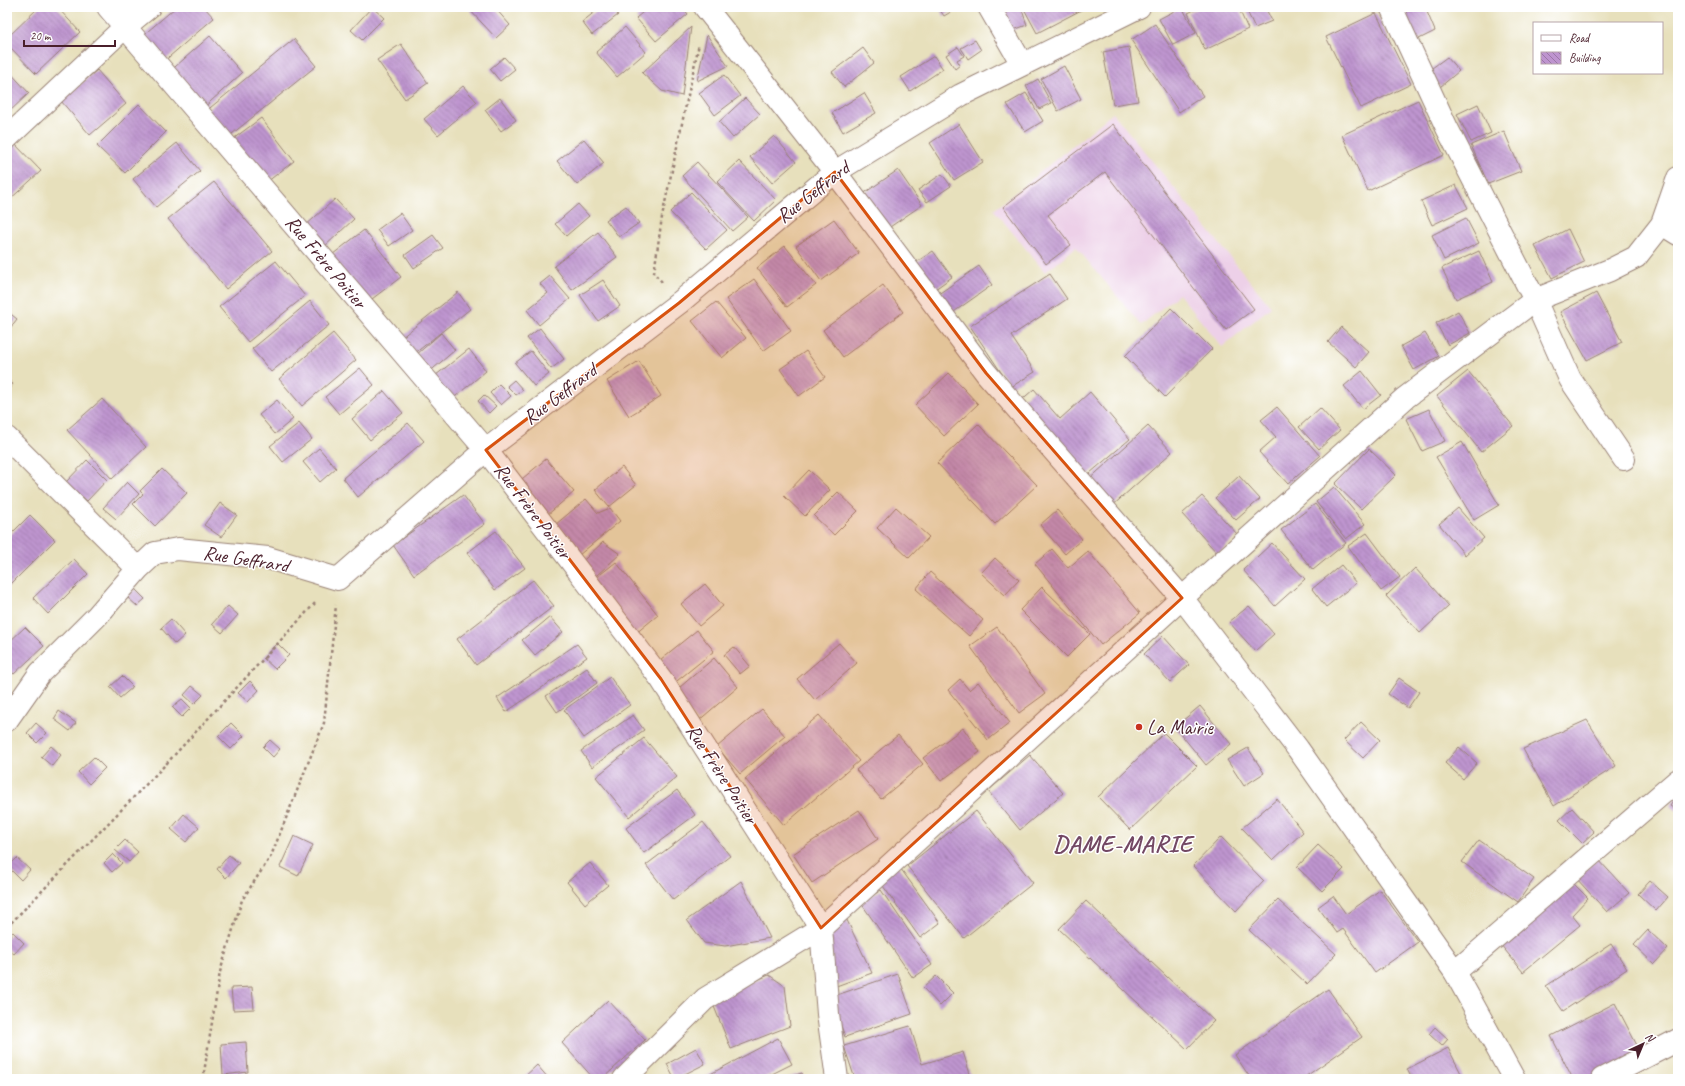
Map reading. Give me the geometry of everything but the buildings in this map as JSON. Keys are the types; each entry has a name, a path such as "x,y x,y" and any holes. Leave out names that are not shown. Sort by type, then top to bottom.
{"street":[{"name":"Rue Frère Poitier","path":"108,7 126,26 486,450 661,680 821,928 828,1014 837,1079"},
{"path":"7,138 126,26 149,7"},
{"path":"989,7 1022,64"},
{"name":"Rue Geffrard","path":"7,720 40,673 97,616 138,569 155,553 178,549 268,558 338,579 486,450 679,304 835,172 961,95 1139,7"},
{"path":"1391,7 1447,128 1535,300 1570,379 1624,459"},
{"path":"706,8 835,172 986,373 1182,598 1298,749 1455,972 1514,1079"},
{"path":"624,1079 705,999 821,928 1182,598 1405,398 1535,300 1610,270 1636,257 1670,229 1678,178"},
{"path":"7,438 138,569"},
{"path":"1455,972 1678,780"},
{"path":"1602,1079 1678,1040"}],"path":[{"path":"679,304 654,272 662,217 706,8"},
{"path":"7,927 166,764 338,579"},
{"path":"203,1079 220,972 242,900 271,856 324,723 338,579"}],"highlighted area":[{"path":"835,172 986,373 1182,598 821,928 661,679 486,450 679,303"}],"shaded area":[{"path":"1113,113 1271,307 1222,347 1179,294 1141,325 1076,247 1045,272 994,210"}],"place":[{"name":"La Mairie","path":"1139,727"}],"district":[{"name":"DAME-MARIE","path":"1123,844"}]}
